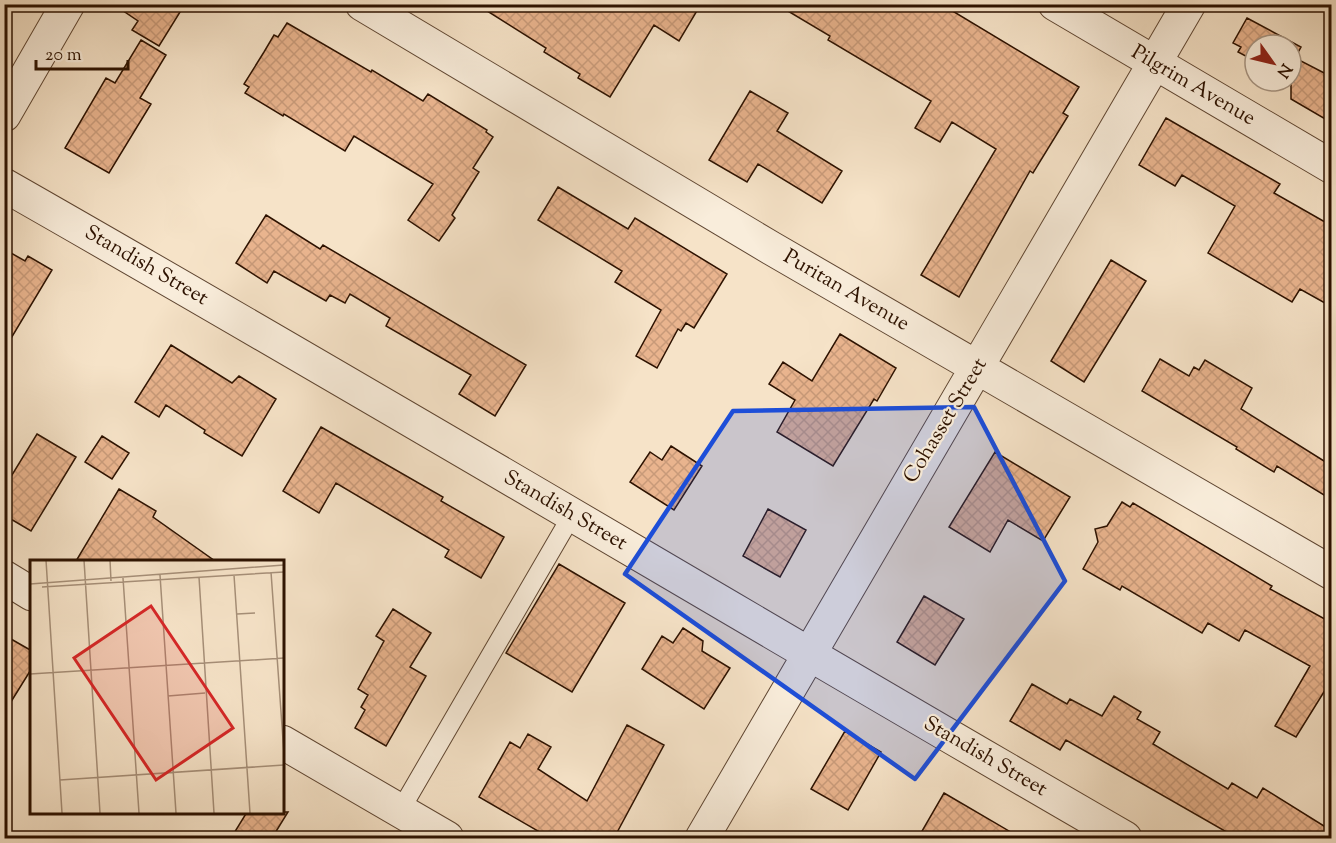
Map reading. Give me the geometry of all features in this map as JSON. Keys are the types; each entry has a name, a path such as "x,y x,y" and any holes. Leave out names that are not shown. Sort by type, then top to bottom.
{"street":[{"path":"4,115 68,4"},
{"name":"Puritan Avenue","path":"362,4 779,252 1332,573"},
{"name":"Pilgrim Avenue","path":"1055,4 1332,167"},
{"name":"Cohasset Street","path":"702,838 1189,4"},
{"name":"Standish Street","path":"4,185 1125,838"},
{"path":"4,578 30,593"},
{"path":"284,743 447,838"}],"lane":[{"path":"400,811 572,514"}],"highlighted area":[{"path":"974,407 1065,581 915,779 625,574 733,411"}],"building":[{"path":"113,4 185,4 159,46 132,30 138,21"},
{"path":"476,4 701,4 679,41 654,25 610,97 578,78 580,74 544,52 546,48"},
{"path":"776,4 941,4 1079,87 1063,113 1068,116 1033,173 1030,171 959,297 921,275 996,149 952,122 940,142 915,128 931,101 828,40 830,36"},
{"path":"1247,18 1275,33 1243,33 1243,55 1238,52 1241,47 1233,43"},
{"path":"287,23 423,101 428,94 487,130 486,132 493,137 473,168 479,172 452,215 455,218 439,241 408,220 433,184 354,136 345,151 245,93 249,87 244,84 274,35 278,37"},
{"path":"141,40 166,55 140,98 151,104 109,173 65,148 106,78 115,83"},
{"path":"1303,62 1332,77 1332,123 1291,99 1291,93 1303,93"},
{"path":"750,91 788,113 777,131 842,171 822,203 758,164 747,182 709,160"},
{"path":"1166,118 1280,184 1274,193 1332,226 1332,307 1300,289 1292,302 1208,253 1235,206 1182,175 1175,186 1139,165"},
{"path":"558,187 628,229 635,218 727,274 694,328 686,323 681,331 678,329 657,368 636,356 661,310 615,282 622,271 538,220"},
{"path":"266,215 320,249 323,245 526,365 495,416 459,394 471,375 386,326 390,318 350,294 345,303 330,295 326,301 274,271 267,283 236,263"},
{"path":"4,249 25,261 28,256 52,270 4,350"},
{"path":"1111,260 1146,281 1084,382 1051,361"},
{"path":"840,334 896,368 877,401 874,399 833,466 777,432 795,400 769,384 783,362 812,381"},
{"path":"171,345 232,383 239,376 276,399 242,456 204,433 205,430 166,405 159,417 135,402"},
{"path":"1160,359 1189,376 1194,367 1199,370 1205,360 1252,388 1241,409 1332,466 1332,500 1277,466 1274,472 1236,449 1237,447 1142,391"},
{"path":"321,427 443,497 441,501 504,537 481,578 445,557 449,550 336,483 319,513 283,491"},
{"path":"37,434 76,457 31,531 4,515 4,488"},
{"path":"102,436 129,453 112,479 85,462"},
{"path":"671,446 702,466 674,510 630,482 650,452 662,460"},
{"path":"995,452 1070,497 1043,541 1008,520 990,552 949,527"},
{"path":"119,489 156,511 153,517 214,560 77,560"},
{"path":"1122,502 1130,507 1133,503 1272,586 1270,589 1332,623 1332,679 1296,737 1275,726 1310,666 1245,630 1239,641 1208,623 1202,633 1122,586 1120,590 1083,569 1098,542 1095,529 1107,526"},
{"path":"768,509 806,530 780,577 743,556"},
{"path":"559,564 625,603 572,692 506,653"},
{"path":"924,596 964,619 935,665 897,642"},
{"path":"393,609 431,633 410,667 426,676 386,746 355,728 365,710 361,707 368,695 358,689 384,641 376,636"},
{"path":"683,628 703,641 702,651 730,668 704,709 642,669 662,636 673,643"},
{"path":"4,635 30,650 30,671 4,713"},
{"path":"1032,684 1067,704 1070,699 1102,716 1114,696 1141,712 1137,719 1160,732 1153,744 1228,789 1232,783 1257,798 1263,788 1332,831 1332,838 1237,838 1066,740 1060,750 1010,721"},
{"path":"627,725 664,745 614,838 550,838 479,797 510,742 520,748 528,734 551,747 538,769 587,801"},
{"path":"845,731 881,752 848,810 811,789"},
{"path":"944,793 1021,838 918,838"},
{"path":"288,812 272,838 231,838 246,813"}]}
